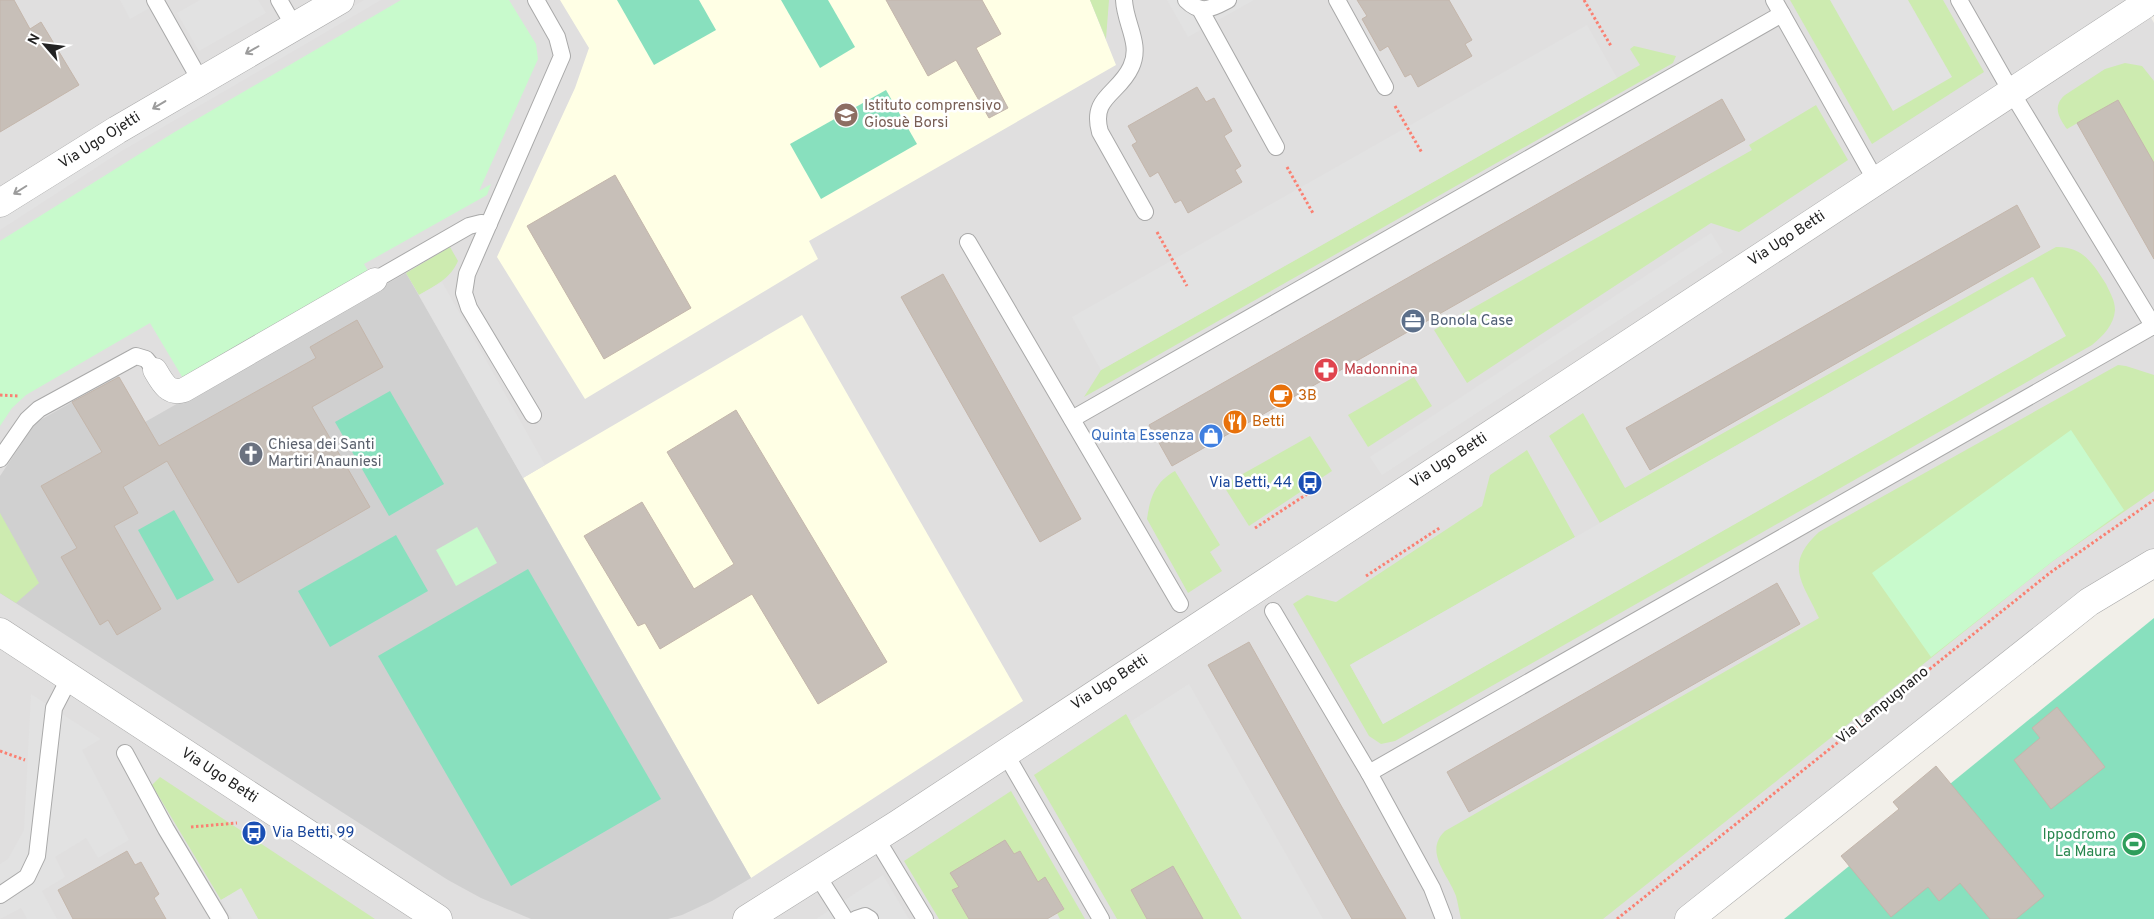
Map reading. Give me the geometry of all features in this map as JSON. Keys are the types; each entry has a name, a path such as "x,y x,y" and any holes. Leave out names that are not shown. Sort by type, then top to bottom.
{"street":[{"name":"Via Ugo Ojetti","path":"0,203 200,80 340,0"},
{"name":"Via Ugo Betti","path":"747,919 876,838 1876,181 2147,9"},
{"path":"155,370 167,388 173,391 184,390 375,280"},
{"path":"1689,919 2089,602 2154,563"},
{"name":"Via Ugo Betti","path":"0,632 438,919"}],"lane":[{"path":"155,0 200,80"},
{"path":"279,0 294,26"},
{"path":"533,415 469,308 464,293 467,274 562,56 557,37 536,0"},
{"path":"1124,0 1135,41 1135,56 1124,78 1104,98 1098,110 1097,121 1100,132 1145,212"},
{"path":"1186,0 1201,11 1276,147"},
{"path":"1201,11 1212,9 1228,0"},
{"path":"1337,0 1385,87"},
{"path":"1369,773 2154,327 2012,93 1959,0"},
{"path":"1072,420 1778,7 1876,181"},
{"path":"375,280 468,226 481,223 490,224"},
{"path":"968,242 1180,604"},
{"path":"0,459 27,420 48,405 136,356 146,359 155,370"},
{"path":"1273,611 1369,773 1432,888 1444,919"},
{"path":"0,895 27,877 37,856 54,708 69,678"},
{"path":"125,753 166,829 220,919"},
{"path":"1005,753 1101,919"},
{"path":"876,838 925,919"},
{"path":"817,875 845,919"},
{"path":"856,919 865,916 870,919"}],"path":[{"path":"1584,0 1611,46"},
{"path":"1385,87 1422,153"},
{"path":"1276,147 1314,215"},
{"path":"1145,212 1187,286"},
{"path":"1255,528 1321,485"},
{"name":"Via Lampugnano","path":"1617,919 2051,572 2154,500"},
{"path":"1366,576 1441,527"},
{"path":"166,829 238,823"}],"shaded area":[{"path":"0,0 2141,0 2154,23 2154,563 1689,919 0,919"},
{"path":"120,0 164,0 130,19"},
{"path":"200,0 258,0 266,13 199,51 177,13"},
{"path":"364,0 381,0 120,152 0,230 0,218 132,135"},
{"path":"560,0 1090,0 1116,65 809,241 818,259 585,399 497,257 575,88 589,48"},
{"path":"1167,0 1254,0 1188,37"},
{"path":"1830,0 1908,0 1952,77 1893,111"},
{"path":"1587,25 1617,78 1101,370 1072,317"},
{"path":"1711,233 1723,252 1382,475 1370,457"},
{"path":"406,273 751,878 712,901 682,915 668,919 531,919 481,898 448,880 0,593 0,476 35,423 118,376 145,422"},
{"path":"2033,277 2066,336 1383,724 1350,665"},
{"path":"442,282 545,465 523,478 419,295"},
{"path":"802,315 1023,701 751,878 523,478"},
{"path":"1189,684 1323,919 1242,919 1130,722"},
{"path":"31,694 101,739 82,750 129,840 98,858 86,838 55,857 65,877 42,891 57,919 27,919 21,908 0,919 0,864 8,859 24,830"},
{"path":"883,875 909,919 816,919"},
{"path":"241,888 258,919 232,919 221,900"}],"green space":[{"path":"401,0 509,0 536,44 538,59 479,191 491,184 487,195 364,264 370,274 184,380 150,323 26,395 12,408 0,426 0,241 173,133"},
{"path":"617,0 699,0 716,30 654,65"},
{"path":"781,0 828,0 855,47 820,68"},
{"path":"1090,0 1109,0 1106,39"},
{"path":"1790,0 1943,0 1984,72 1872,144"},
{"path":"1634,46 1676,56 1673,63 1084,397 1101,370 1640,65 1630,49"},
{"path":"2125,63 2142,66 2154,81 2154,163 2118,100 2067,129 2061,121 2058,112 2059,103 2065,95 2105,69"},
{"path":"886,90 917,144 821,199 790,144"},
{"path":"1816,105 1848,160 1739,232 1711,223 1467,383 1434,330 1752,150 1749,145"},
{"path":"450,247 458,261 455,267 442,281 419,295 406,273"},
{"path":"2056,247 2065,247 2080,253 2092,263 2106,284 2113,300 2115,310 2113,321 2104,334 2092,345 1395,741 1381,744 1369,736 1293,604 1307,595 1336,602 1482,506 1490,475 1527,450 1575,537 1350,665 1383,724 2065,336 2032,277 1600,523 1549,436 1583,413 1625,488"},
{"path":"2118,365 2154,375 2154,491 2053,561 1603,919 1461,919 1453,888 1437,855 1436,847 1445,831 1819,618 1802,584 1799,564 1808,544 1819,532"},
{"path":"1414,377 1432,406 1368,447 1348,415"},
{"path":"390,391 444,484 389,516 335,422"},
{"path":"2071,430 2124,510 2053,561 1931,657 1872,573"},
{"path":"1310,436 1332,471 1249,526 1223,485"},
{"path":"1175,471 1220,545 1210,552 1222,571 1188,593 1147,519 1152,497 1158,485"},
{"path":"174,510 214,580 177,600 138,530"},
{"path":"0,513 39,583 16,603 0,593"},
{"path":"477,527 497,563 456,586 436,550"},
{"path":"396,535 428,591 330,647 298,591"},
{"path":"528,569 661,799 511,886 378,656"},
{"path":"2154,618 2154,919 1784,919"},
{"path":"1126,714 1242,919 1203,919 1173,866 1131,890 1147,919 1117,919 1034,775"},
{"path":"160,777 375,919 258,919 241,889 221,900 152,785"},
{"path":"1011,791 1085,919 1060,919 1057,913 1064,908 1045,878 1038,882 1020,851 1014,854 1005,840 950,873 959,887 952,891 969,919 939,919 904,861"}],"building":[{"path":"0,0 14,0 30,29 41,22 79,85 0,132"},
{"path":"886,0 982,0 1001,34 976,48 1008,108 989,118 956,60 928,76"},
{"path":"1357,0 1449,0 1472,40 1465,44 1472,56 1418,87 1411,74 1405,77 1388,46 1380,51 1362,19 1367,16"},
{"path":"1197,87 1206,102 1214,98 1232,131 1224,136 1241,166 1235,170 1242,182 1188,213 1181,200 1175,203 1158,172 1150,177 1132,145 1137,142 1128,126"},
{"path":"1722,99 1745,140 1172,466 1149,425"},
{"path":"2118,100 2154,163 2154,259 2077,123"},
{"path":"615,175 691,308 604,359 527,226"},
{"path":"2017,205 2040,247 1650,470 1626,428"},
{"path":"943,274 1081,519 1040,542 901,297"},
{"name":"Chiesa dei Santi Martiri Anauniesi","path":"357,320 383,367 312,407 370,507 238,583 167,461 123,487 138,513 114,526 161,609 117,635 108,620 100,625 61,557 77,548 41,486 102,452 72,402 119,377 159,446 316,358 310,347"},
{"path":"736,410 887,662 818,704 752,594 660,649 645,623 638,626 584,536 642,502 694,589 734,564 667,452"},
{"path":"1777,583 1800,624 1469,812 1447,772"},
{"path":"1249,642 1406,919 1352,919 1208,665"},
{"path":"2057,707 2105,767 2051,809 2014,760 2040,738 2032,728"},
{"path":"1936,766 2044,896 2016,919 1990,919 1960,883 1939,901 1928,887 1891,917 1841,856 1899,809 1893,802"},
{"path":"1005,840 1014,854 1020,851 1038,882 1045,877 1064,909 1047,919 969,919 952,890 959,887 950,873"},
{"path":"127,851 135,865 141,862 159,894 154,898 166,919 73,919 58,890"},
{"path":"1173,866 1203,919 1147,919 1131,890"}],"place":[{"name":"Istituto comprensivo Giosuè Borsi","path":"846,115"},
{"name":"Bonola Case","path":"1413,321"},
{"name":"Madonnina","path":"1326,370"},
{"name":"3B","path":"1281,396"},
{"name":"Betti","path":"1235,422"},
{"name":"Quinta Essenza","path":"1211,436"},
{"name":"Chiesa dei Santi Martiri Anauniesi","path":"251,454"},
{"name":"Via Betti, 44","path":"1310,483"},
{"name":"Via Betti, 99","path":"254,833"},
{"name":"Ippodromo La Maura","path":"2134,844"}]}
